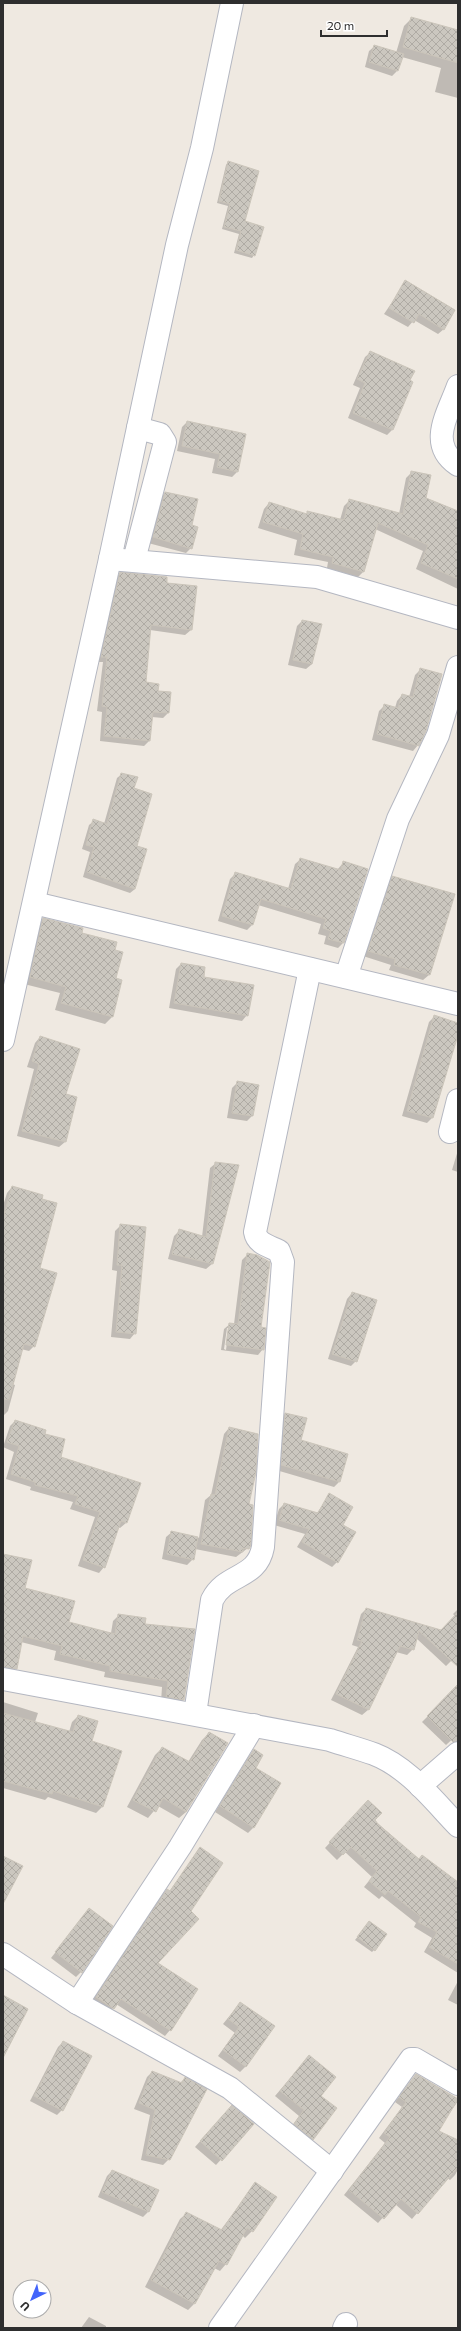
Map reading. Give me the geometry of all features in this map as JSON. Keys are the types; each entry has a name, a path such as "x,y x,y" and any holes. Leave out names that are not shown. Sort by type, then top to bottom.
{"street":[{"path":"3,1040 110,559 177,245 202,148 232,3"},
{"path":"458,386 441,436 442,448 448,458 458,465"},
{"path":"134,560 165,442 160,434 138,428"},
{"path":"110,559 317,577 458,618"},
{"path":"346,977 398,819 438,735 458,667"},
{"path":"34,903 458,1004"},
{"path":"195,1714 212,1600 217,1590 255,1566 261,1558 263,1547 283,1262 279,1251 260,1242 256,1238 256,1232 310,969"},
{"path":"450,1132 458,1100"},
{"path":"3,1679 330,1740 375,1755 399,1768 420,1786 458,1826"},
{"path":"77,2003 180,1847 254,1725"},
{"path":"420,1786 458,1753"},
{"path":"3,1954 77,2003 230,2088 332,2171"},
{"path":"220,2328 412,2058 458,2084"}],"building":[{"path":"411,17 458,30 458,63 403,47"},
{"path":"374,45 404,54 398,71 369,62"},
{"path":"228,161 259,171 245,221 264,227 255,256 236,250 241,231 224,227 230,204 219,201"},
{"path":"405,280 455,310 444,330 419,314 414,323 389,308"},
{"path":"370,351 415,371 410,380 413,382 393,430 353,413 365,383 357,379"},
{"path":"187,421 246,434 238,472 217,467 220,454 182,446"},
{"path":"411,471 431,475 426,498 458,511 458,579 421,563 428,545 378,523 364,572 332,563 333,557 300,549 303,534 263,522 269,502 307,514 307,511 344,520 349,499 403,514"},
{"path":"165,492 198,499 192,525 198,527 192,549 153,537"},
{"path":"120,572 167,577 167,583 197,586 192,630 151,625 146,682 159,684 158,691 171,692 169,713 153,712 150,741 104,736 107,707 102,706 107,657 101,657"},
{"path":"302,620 322,624 312,664 293,660"},
{"path":"420,668 442,674 426,731 419,746 377,734 384,704 398,708 402,694 413,697"},
{"path":"121,773 138,777 134,788 152,794 137,846 147,849 135,889 87,872 94,847 86,845 93,819 107,824"},
{"path":"300,858 341,870 343,861 368,869 344,943 328,939 331,931 323,928 326,919 261,899 253,925 222,916 235,872 291,889"},
{"path":"392,876 455,894 430,975 394,965 395,959 368,951"},
{"path":"43,918 83,928 82,933 117,942 115,950 123,952 116,978 122,980 113,1017 61,1003 66,987 30,977"},
{"path":"181,963 205,967 204,977 254,985 248,1016 174,1003"},
{"path":"434,1015 458,1023 458,1035 433,1118 407,1111"},
{"path":"40,1036 80,1049 66,1094 77,1097 66,1142 22,1131 39,1064 32,1061"},
{"path":"237,1081 259,1085 253,1116 232,1113"},
{"path":"215,1162 239,1165 213,1264 172,1254 179,1229 206,1237"},
{"path":"12,1186 43,1195 42,1199 57,1203 40,1268 57,1273 35,1347 24,1344 9,1400 3,1399 3,1218"},
{"path":"120,1224 146,1227 136,1334 116,1332 122,1265 117,1265"},
{"path":"247,1253 257,1255 270,1262 261,1327 266,1328 264,1350 226,1345 229,1323 238,1324"},
{"path":"352,1292 377,1300 357,1362 332,1354"},
{"path":"285,1413 307,1418 301,1440 348,1454 340,1482 281,1465"},
{"path":"15,1420 46,1430 45,1434 65,1439 61,1457 141,1483 127,1523 121,1521 105,1568 83,1560 100,1512 75,1504 78,1496 35,1485 35,1482 11,1474 19,1446 7,1442"},
{"path":"229,1427 258,1434 256,1472 249,1504 253,1505 251,1545 249,1549 243,1548 243,1552 201,1544 211,1494 215,1495"},
{"path":"329,1493 353,1507 343,1525 356,1532 338,1563 302,1542 309,1529 279,1520 284,1503 318,1513"},
{"path":"171,1531 198,1537 194,1560 167,1554"},
{"path":"3,1554 32,1560 25,1588 75,1601 69,1622 115,1634 118,1614 146,1618 145,1624 195,1629 184,1700 166,1697 168,1681 110,1671 110,1666 60,1654 62,1646 23,1636 17,1669 3,1667"},
{"path":"366,1608 441,1630 458,1612 458,1667 419,1631 414,1650 400,1646 369,1710 336,1694 362,1641 357,1640"},
{"path":"458,1684 458,1741 453,1742 427,1716"},
{"path":"3,1713 73,1732 78,1715 98,1721 92,1741 122,1751 103,1807 53,1791 52,1794 3,1781"},
{"path":"209,1732 228,1743 186,1812 163,1798 156,1812 133,1800 162,1747 190,1762"},
{"path":"254,1749 263,1755 256,1768 281,1783 254,1828 220,1806"},
{"path":"368,1800 382,1813 375,1820 378,1824 419,1859 422,1855 458,1882 458,1964 429,1947 437,1932 418,1922 421,1917 388,1891 385,1895 369,1881 377,1871 351,1847 343,1855 329,1842"},
{"path":"200,1847 223,1863 191,1911 199,1919 158,1963 198,1989 171,2031 121,1999 114,2009 96,1997 167,1889 170,1891"},
{"path":"3,1856 23,1866 3,1904"},
{"path":"89,1908 113,1926 82,1973 55,1952"},
{"path":"369,1921 387,1934 375,1951 357,1937"},
{"path":"3,1995 28,2009 3,2058"},
{"path":"240,2002 275,2026 246,2067 223,2050 239,2027 228,2019"},
{"path":"63,2041 92,2056 63,2111 34,2096"},
{"path":"309,2055 336,2077 321,2096 337,2108 313,2140 294,2124 304,2110 280,2091"},
{"path":"152,2071 182,2083 185,2077 207,2089 170,2160 146,2155 155,2110 139,2103"},
{"path":"416,2074 458,2099 439,2131 458,2140 458,2167 418,2214 401,2199 384,2219 349,2190 390,2137 384,2133 406,2102 399,2097"},
{"path":"232,2105 254,2124 222,2161 200,2141"},
{"path":"112,2170 159,2190 149,2212 102,2192"},
{"path":"255,2182 277,2197 253,2232 247,2228 227,2265 219,2261 195,2304 151,2280 186,2212 222,2230"}]}
